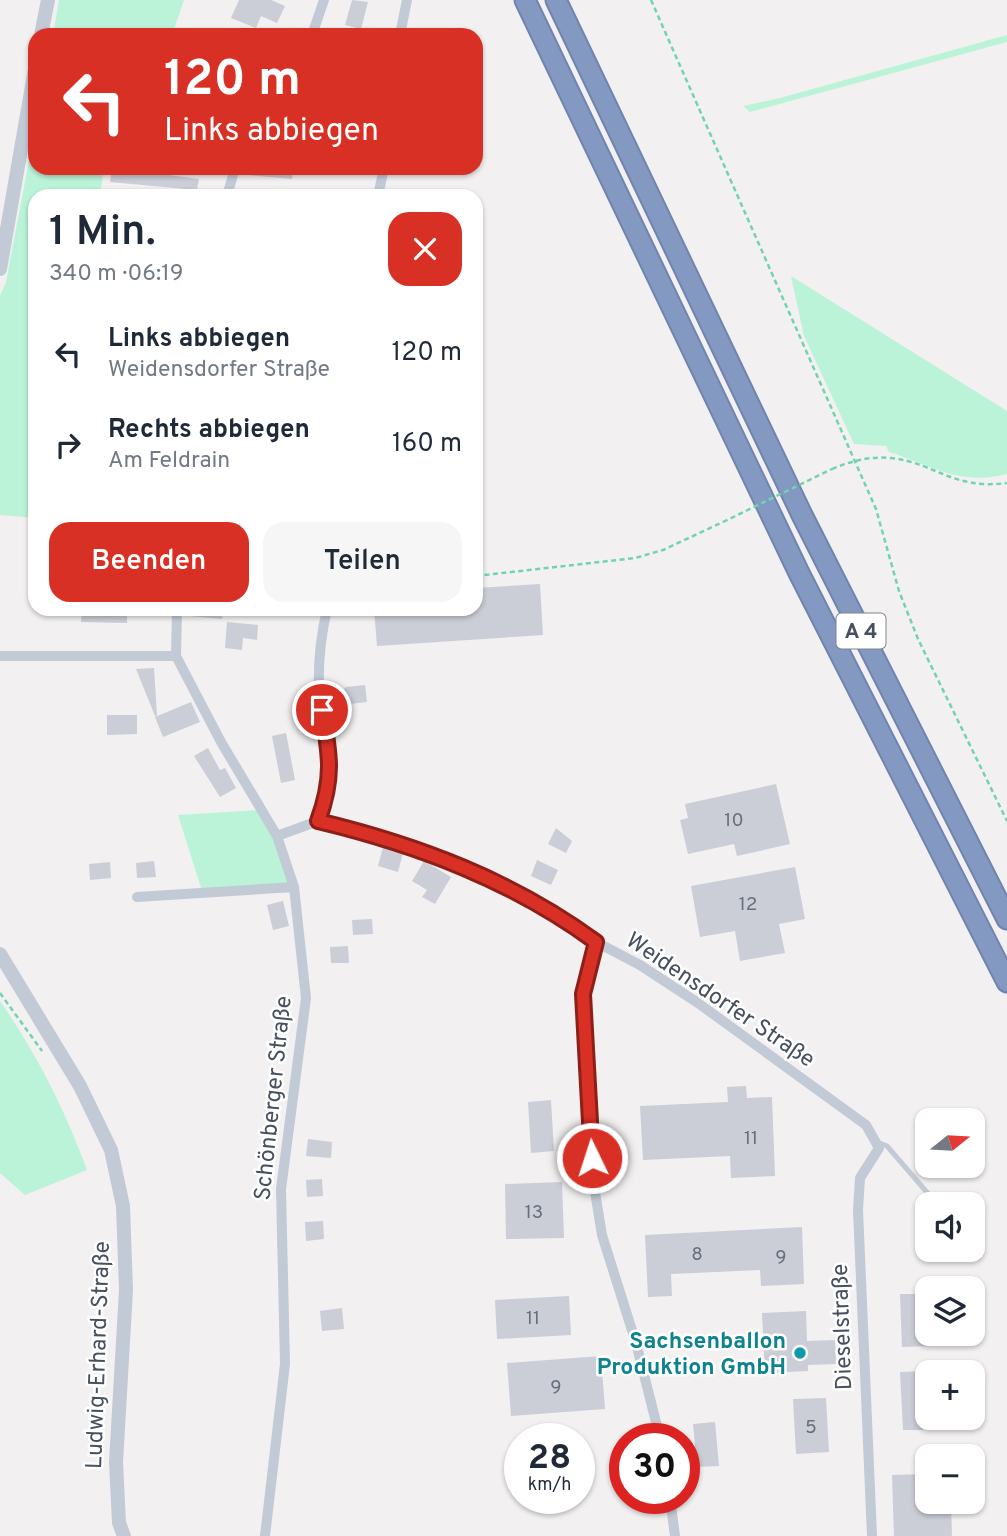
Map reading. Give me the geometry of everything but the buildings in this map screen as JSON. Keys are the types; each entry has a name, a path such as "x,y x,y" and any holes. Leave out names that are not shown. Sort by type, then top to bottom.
{"highway":[{"name":"A 4","path":"525,0 799,573 1007,982"},
{"name":"A 4","path":"556,0 802,515 1007,919"}],"street":[{"path":"42,28 48,0"},
{"path":"314,28 324,0"},
{"path":"401,28 407,0"},
{"path":"0,269 5,213 28,103"},
{"name":"Schönberger Straße","path":"177,616 176,656 221,742 277,836 294,887 306,998 281,1189 285,1364 265,1536"},
{"path":"277,836 318,821 328,795 331,773 319,691 321,633 325,616"},
{"path":"0,656 176,656"},
{"name":"Weidensdorfer Straße","path":"318,821 397,840 429,852 555,912 596,942 640,965 698,1003 866,1125 877,1142"},
{"path":"137,897 294,887"},
{"path":"596,942 583,994 594,1185 603,1235 656,1423"},
{"name":"Ludwig-Erhard-Straße","path":"1,957 80,1086 111,1150 123,1206 126,1290 116,1462 119,1523 124,1536"},
{"name":"Dieselstraße","path":"872,1536 858,1210 860,1178 879,1148 877,1142"},
{"path":"672,1514 675,1536"}],"lane":[{"path":"877,1142 887,1146 927,1192"}],"path":[{"path":"651,0 876,509 899,591 918,639 1007,821"},
{"path":"483,575 635,558 663,550 854,460 891,458 967,484 1007,483"},
{"path":"0,993 43,1052"}],"green space":[{"path":"59,0 184,0 174,28 54,28"},
{"path":"1007,35 1007,42 750,112 743,106 780,98"},
{"path":"28,166 28,175 103,175 101,189 28,189 28,517 0,515 0,296 6,282"},
{"path":"791,276 1007,411 1007,474 974,478 960,476 889,452 886,446 854,444 804,336"},
{"path":"262,810 294,887 203,894 178,815"},
{"path":"0,1001 49,1083 87,1170 25,1195 0,1173"}],"place":[{"name":"Sachsenballon Produktion GmbH","path":"800,1353"}],"route":[{"path":"322,710 331,773 328,795 318,821 397,840 429,852 555,912 596,942 583,994 592,1158"}]}
